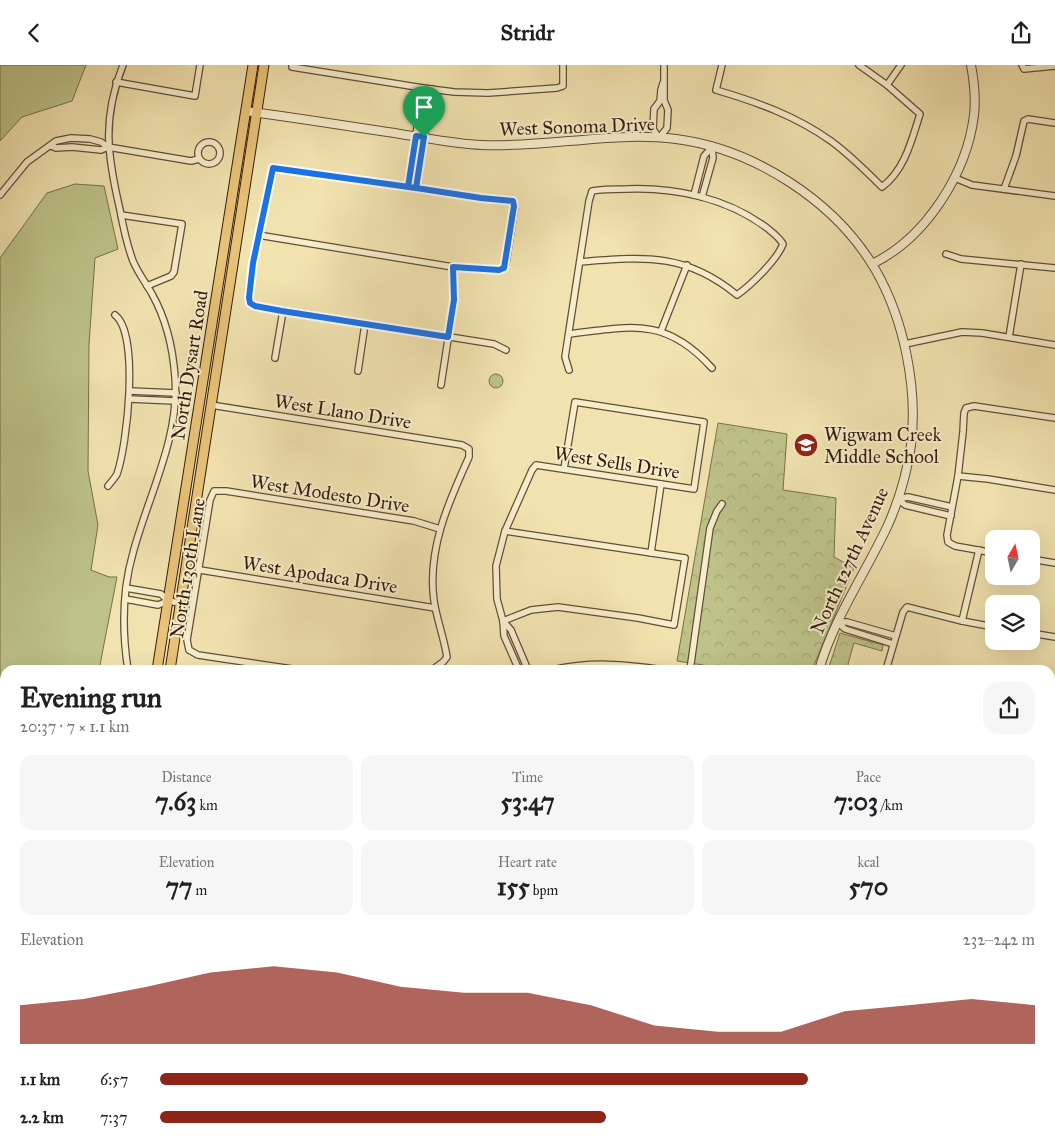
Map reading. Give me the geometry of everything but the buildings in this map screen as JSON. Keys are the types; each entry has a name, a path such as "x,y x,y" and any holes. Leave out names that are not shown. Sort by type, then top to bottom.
{"main road":[{"name":"North Dysart Road","path":"158,665 253,65"},
{"name":"North Dysart Road","path":"171,665 264,65"}],"street":[{"path":"123,65 116,83 109,119 108,147 112,177 133,259 158,305 167,330 174,367 176,393 170,433 134,548 126,588 124,641 127,665"},
{"path":"116,83 195,96 200,65"},
{"path":"292,66 423,88 488,93 557,89 563,85 563,65"},
{"path":"663,83 665,104 668,110 667,128 660,138 653,129 654,109 660,101 664,65"},
{"path":"722,65 716,90 777,110 807,126 831,141 882,187 890,182 905,157 920,114 887,85 859,65"},
{"path":"887,85 901,65"},
{"path":"872,264 891,252 917,231 933,212 955,178 974,115 974,85 971,65"},
{"path":"1023,67 1055,65"},
{"path":"416,188 423,88"},
{"path":"408,187 431,89"},
{"name":"West Sonoma Drive","path":"246,111 464,144 498,146 624,137 679,139 712,147 756,163 804,192 829,213 849,235 872,264 884,289"},
{"path":"1004,189 1016,156 1024,121 1028,119 1055,123"},
{"path":"0,195 27,162 56,141 72,138 101,142 108,147 191,161 199,159"},
{"path":"51,146 56,148 72,147 101,150 108,147"},
{"path":"694,195 704,156 712,147"},
{"path":"702,197 713,158 712,147"},
{"path":"258,235 453,267 499,270 504,268 514,206 513,201 273,168 258,235 249,298 250,303 255,306 494,344 506,350"},
{"path":"955,178 972,185 1055,196"},
{"path":"569,370 565,357 589,201 592,191 600,189 649,188 702,197 720,203 758,221 784,244 780,252 737,295 713,278 687,265 670,261 642,258 580,262"},
{"path":"121,215 182,224 174,272 171,276 147,285"},
{"path":"946,254 961,259 1055,268"},
{"path":"1009,337 1021,264"},
{"path":"661,331 687,265"},
{"path":"441,385 454,300 453,267"},
{"name":"North 127th Avenue","path":"821,665 836,622 879,543 898,499 908,461 912,427 912,393 905,344 884,289"},
{"path":"275,357 282,311"},
{"path":"108,486 117,475 130,391 128,349 122,324 115,315"},
{"path":"358,371 366,324"},
{"path":"569,333 632,328 661,331 685,343 712,368"},
{"path":"905,344 962,332 1009,337 1055,345"},
{"path":"130,391 176,393"},
{"path":"129,399 175,401"},
{"name":"West Sells Drive","path":"505,531 536,465 694,489 704,422 575,402 564,469"},
{"name":"West Llano Drive","path":"211,405 462,445 469,449 469,457 445,511 440,529"},
{"path":"985,551 948,542 966,408 974,407 1055,418"},
{"path":"958,476 1055,490"},
{"path":"651,553 661,484"},
{"name":"West Modesto Drive","path":"214,491 226,491 414,521 440,529"},
{"name":"North 130th Lane","path":"214,491 210,500 187,640 189,650 198,655 265,665"},
{"path":"898,499 908,497 952,507"},
{"path":"898,499 905,505 951,516"},
{"path":"691,665 710,528 722,504"},
{"path":"439,665 447,657 435,608 432,585 434,557 440,529"},
{"path":"503,621 531,610 558,607 674,625 685,558 505,531 498,555 497,599 503,621 504,636 517,665"},
{"path":"962,621 979,550"},
{"path":"1040,560 1055,563"},
{"name":"West Apodaca Drive","path":"200,570 435,608"},
{"path":"126,588 161,594 168,601"},
{"path":"125,599 158,605 168,601 180,603"},
{"path":"887,665 903,612 907,607 985,625"},
{"path":"503,621 511,630 526,665"},
{"path":"836,622 847,622 896,637"},
{"path":"836,622 845,629 893,644"},
{"path":"1040,634 1055,637"},
{"path":"595,665 625,665"}],"green space":[{"path":"0,65 86,65 72,101 22,117 0,141"},
{"path":"75,184 104,186 118,249 95,258 89,344 88,471 98,525 91,570 109,577 117,577 100,665 0,665 0,258 47,193"},
{"path":"496,374 501,376 503,381 501,386 496,388 491,386 489,381 491,376"},
{"path":"718,423 787,434 783,490 836,498 834,557 854,568 814,665 703,665 677,661"},
{"path":"840,633 883,645 882,651 854,643 848,665 830,665"}],"place":[{"name":"Wigwam Creek Middle School","path":"806,445"}],"route":[{"path":"424,137 416,136 408,187 481,198 507,199 513,201 514,206 504,268 499,270 453,267 455,282 454,300 448,337 282,311 255,306 250,303 253,263 273,168 279,168 416,188 424,137"}]}
